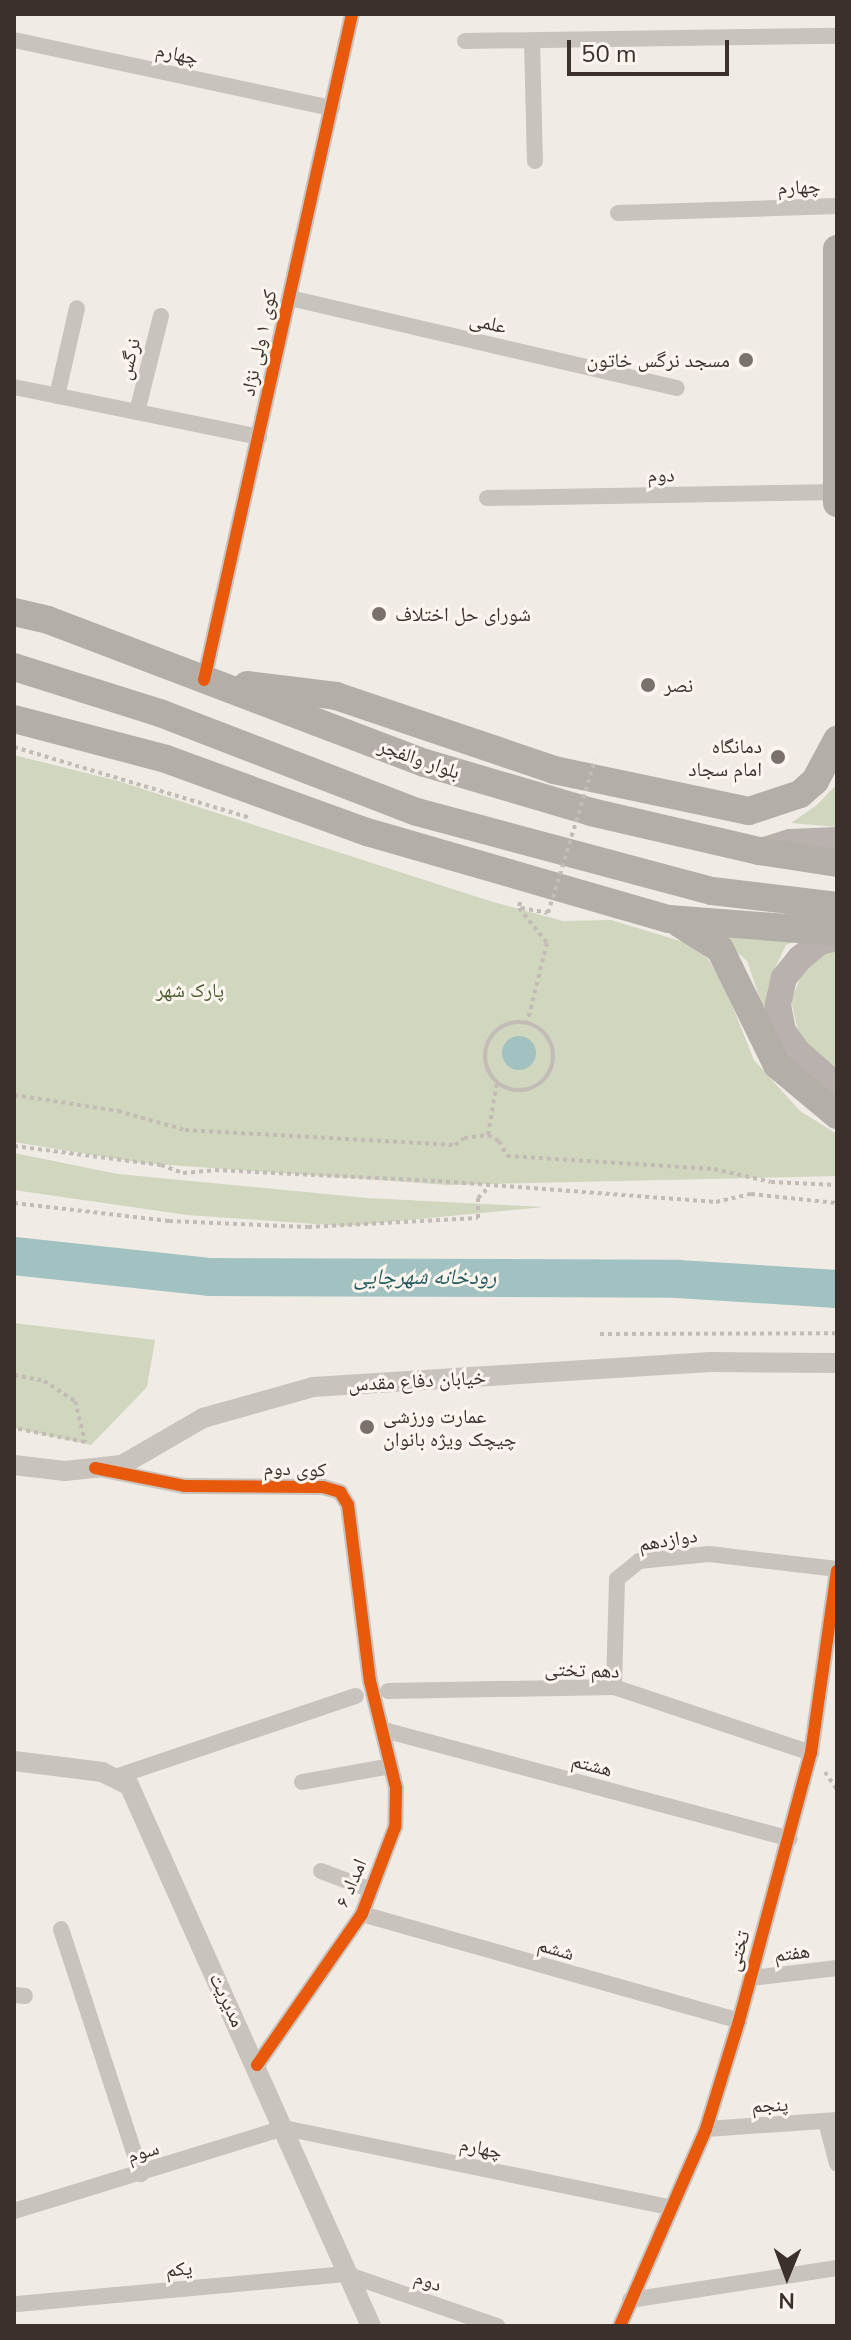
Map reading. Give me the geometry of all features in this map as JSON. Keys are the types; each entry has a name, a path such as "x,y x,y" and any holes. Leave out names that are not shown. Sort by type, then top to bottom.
{"highway":[{"path":"837,249 837,503"},
{"name":"بلوار والفجر","path":"14,612 48,620 425,763 591,812 759,851 837,863"},
{"path":"14,667 160,713 432,816 712,891 837,906"},
{"path":"204,680 336,696 554,770 749,811 800,794 815,781 837,740"},
{"path":"14,719 166,759 367,832 669,919 837,935"},
{"path":"669,919 720,949 777,1065 837,1115"}],"main road":[{"path":"759,851 790,842 837,840"},
{"path":"837,935 820,942 800,958 784,978 778,1005 783,1031 797,1051 837,1086"}],"street":[{"name":"کوی ۱ ولی نژاد","path":"204,680 352,14"},
{"path":"465,41 837,36"},
{"name":"چهارم","path":"14,40 332,108"},
{"path":"532,41 535,161"},
{"name":"چهارم","path":"618,213 837,206"},
{"name":"علمی","path":"290,298 677,388"},
{"path":"57,396 77,308"},
{"name":"نرگس","path":"137,412 161,316"},
{"path":"14,387 259,437"},
{"name":"دوم","path":"487,498 837,492"},
{"name":"خیابان دفاع مقدس","path":"14,1465 65,1471 122,1465 203,1418 313,1387 710,1362 837,1363"},
{"name":"کوی دوم","path":"95,1468 184,1486 340,1492 348,1505 381,1691"},
{"name":"دوازدهم","path":"614,1687 617,1579 639,1561 709,1554 837,1570"},
{"name":"تختی","path":"620,2326 706,2129 739,2021 811,1753 837,1570"},
{"name":"دهم تختی","path":"381,1691 614,1687 811,1753"},
{"name":"امداد ۶","path":"257,2065 362,1914 395,1827 381,1691"},
{"path":"14,1761 118,1776 356,1696"},
{"name":"هشتم","path":"384,1730 790,1839"},
{"path":"302,1782 391,1766"},
{"name":"مدیریت","path":"118,1776 129,1785 257,2065 371,2326"},
{"path":"321,1871 371,1890"},
{"name":"ششم","path":"362,1914 739,2021"},
{"path":"61,1929 141,2174"},
{"name":"هفتم","path":"751,1978 837,1968"},
{"path":"832,2121 837,2164"},
{"name":"پنجم","path":"706,2129 832,2121"},
{"name":"چهارم","path":"284,2128 670,2207"},
{"name":"سوم","path":"14,2211 284,2128"},
{"path":"630,2300 837,2268"},
{"name":"دوم","path":"346,2274 497,2326"},
{"name":"یکم","path":"17,2304 346,2274"}],"path":[{"path":"14,747 258,820"},
{"path":"527,1023 547,943 519,908 548,913 595,760"},
{"path":"535,897 565,905"},
{"path":"527,1023 551,1044 547,1075 519,1090 497,1082 485,1062 488,1039 506,1024 527,1023"},
{"path":"488,1135 497,1082"},
{"path":"14,1095 118,1111 185,1130 455,1145 464,1138 488,1135 499,1141 507,1156 714,1169 771,1182 837,1185"},
{"path":"14,1146 161,1165 183,1173 215,1170 716,1202 751,1194 837,1203"},
{"path":"14,1203 169,1221 308,1227 478,1218 478,1198 489,1187"},
{"path":"600,1334 837,1333"},
{"path":"14,1375 44,1381 75,1401 85,1442 14,1428"}],"green space":[{"name":"پارک شهر","path":"14,755 118,781 493,902 563,921 611,920 690,944 708,959 724,985 754,1060 800,1111 837,1134 837,1176 448,1185 142,1163 14,1142"},
{"path":"837,784 837,827 791,823 817,805"},
{"path":"713,931 805,938 786,945 775,968 767,1019 747,961"},
{"path":"837,944 837,1077 799,1036 791,1000 806,965"},
{"path":"14,1153 118,1174 367,1198 544,1207 346,1226 187,1215 14,1190"},
{"path":"14,1323 155,1340 147,1387 91,1445 14,1428"}],"water":[{"path":"519,1036 531,1041 536,1053 531,1065 519,1070 507,1065 502,1053 507,1041"}],"waterway":[{"name":"رودخانه شهرچایی","path":"14,1256 211,1277 678,1279 837,1289"}],"cycle path":[{"path":"204,680 352,14"},
{"path":"95,1468 184,1486 323,1487 340,1492 348,1505 370,1681 396,1788 395,1827 362,1914 257,2065"},
{"path":"620,2326 706,2129 739,2021 811,1753 837,1571"}],"place":[{"name":"مسجد نرگس خاتون","path":"746,360"},
{"name":"شورای حل اختلاف","path":"379,614"},
{"name":"نصر","path":"648,685"},
{"name":"دمانگاه امام سجاد","path":"778,757"},
{"name":"عمارت ورزشی چیچک ویژه بانوان","path":"367,1427"}]}
